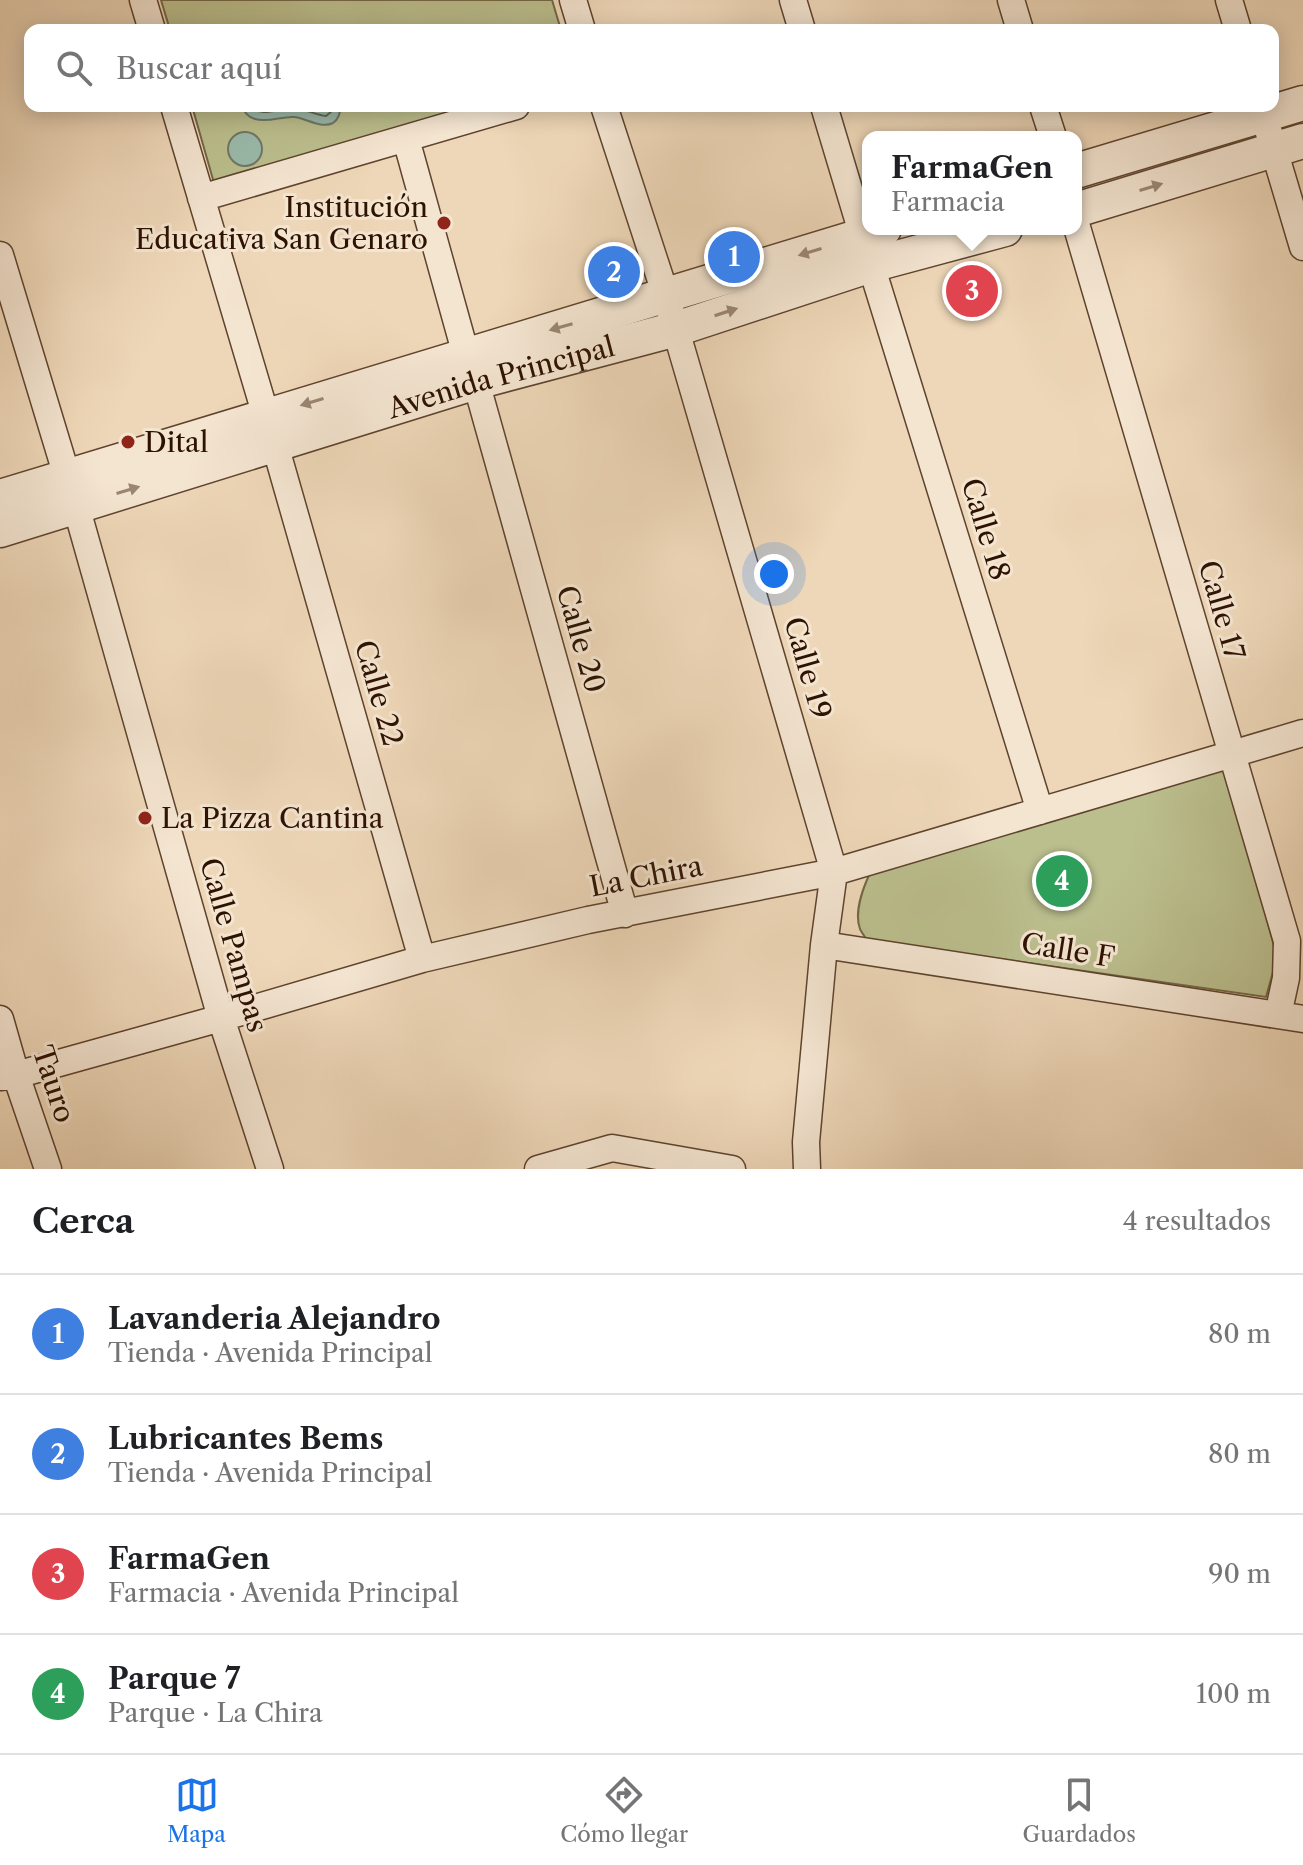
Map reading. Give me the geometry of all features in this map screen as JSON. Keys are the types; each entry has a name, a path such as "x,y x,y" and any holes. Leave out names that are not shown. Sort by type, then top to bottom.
{"street":[{"path":"143,0 150,24"},
{"path":"573,0 580,24"},
{"path":"793,0 800,24"},
{"path":"1011,0 1018,24"},
{"path":"1229,0 1236,24"},
{"path":"1279,107 1303,103"},
{"name":"Calle 22","path":"176,112 422,959"},
{"path":"201,198 496,112"},
{"name":"Calle 19","path":"606,112 676,329 834,872 824,945 806,1142 807,1169"},
{"name":"Calle 18","path":"826,112 862,212"},
{"path":"1082,169 1256,112"},
{"path":"1264,112 1289,145 1303,247"},
{"name":"Calle 20","path":"406,139 625,914"},
{"path":"1082,208 1289,145"},
{"name":"Avenida Principal","path":"0,530 72,492 471,368 666,296 873,243 948,235"},
{"name":"Calle 17","path":"1079,235 1287,941 1286,978 1291,1017"},
{"name":"Avenida Principal","path":"471,368 676,329 873,243"},
{"name":"Calle 18","path":"873,243 1040,811"},
{"name":"Calle Pampas","path":"0,255 72,492 221,1018 270,1169"},
{"name":"Avenida Principal","path":"0,497 72,492"},
{"name":"La Chira","path":"8,1076 422,959 588,920 834,872 1303,733"},
{"name":"Calle F","path":"824,945 1291,1017"},
{"name":"Tauro","path":"0,1019 8,1076 48,1169"},
{"path":"538,1169 612,1148 732,1169"}],"green space":[{"path":"161,0 552,0 559,24 168,24"},
{"path":"194,112 463,112 214,183"},
{"path":"1223,767 1277,958 1266,997 867,940 860,929 859,908 870,873"}],"water":[{"path":"340,112 335,121 328,125 294,117 255,119 247,114"},
{"path":"245,132 257,137 262,149 257,161 245,166 233,161 228,149 233,137"}],"place":[{"name":"Institución Educativa San Genaro","path":"444,223"},
{"name":"Lavanderia Alejandro","path":"734,257"},
{"name":"Lubricantes Bems","path":"614,272"},
{"name":"FarmaGen","path":"972,291"},
{"name":"Dital","path":"128,442"},
{"name":"La Pizza Cantina","path":"145,818"},
{"name":"Parque 7","path":"1062,881"}]}
